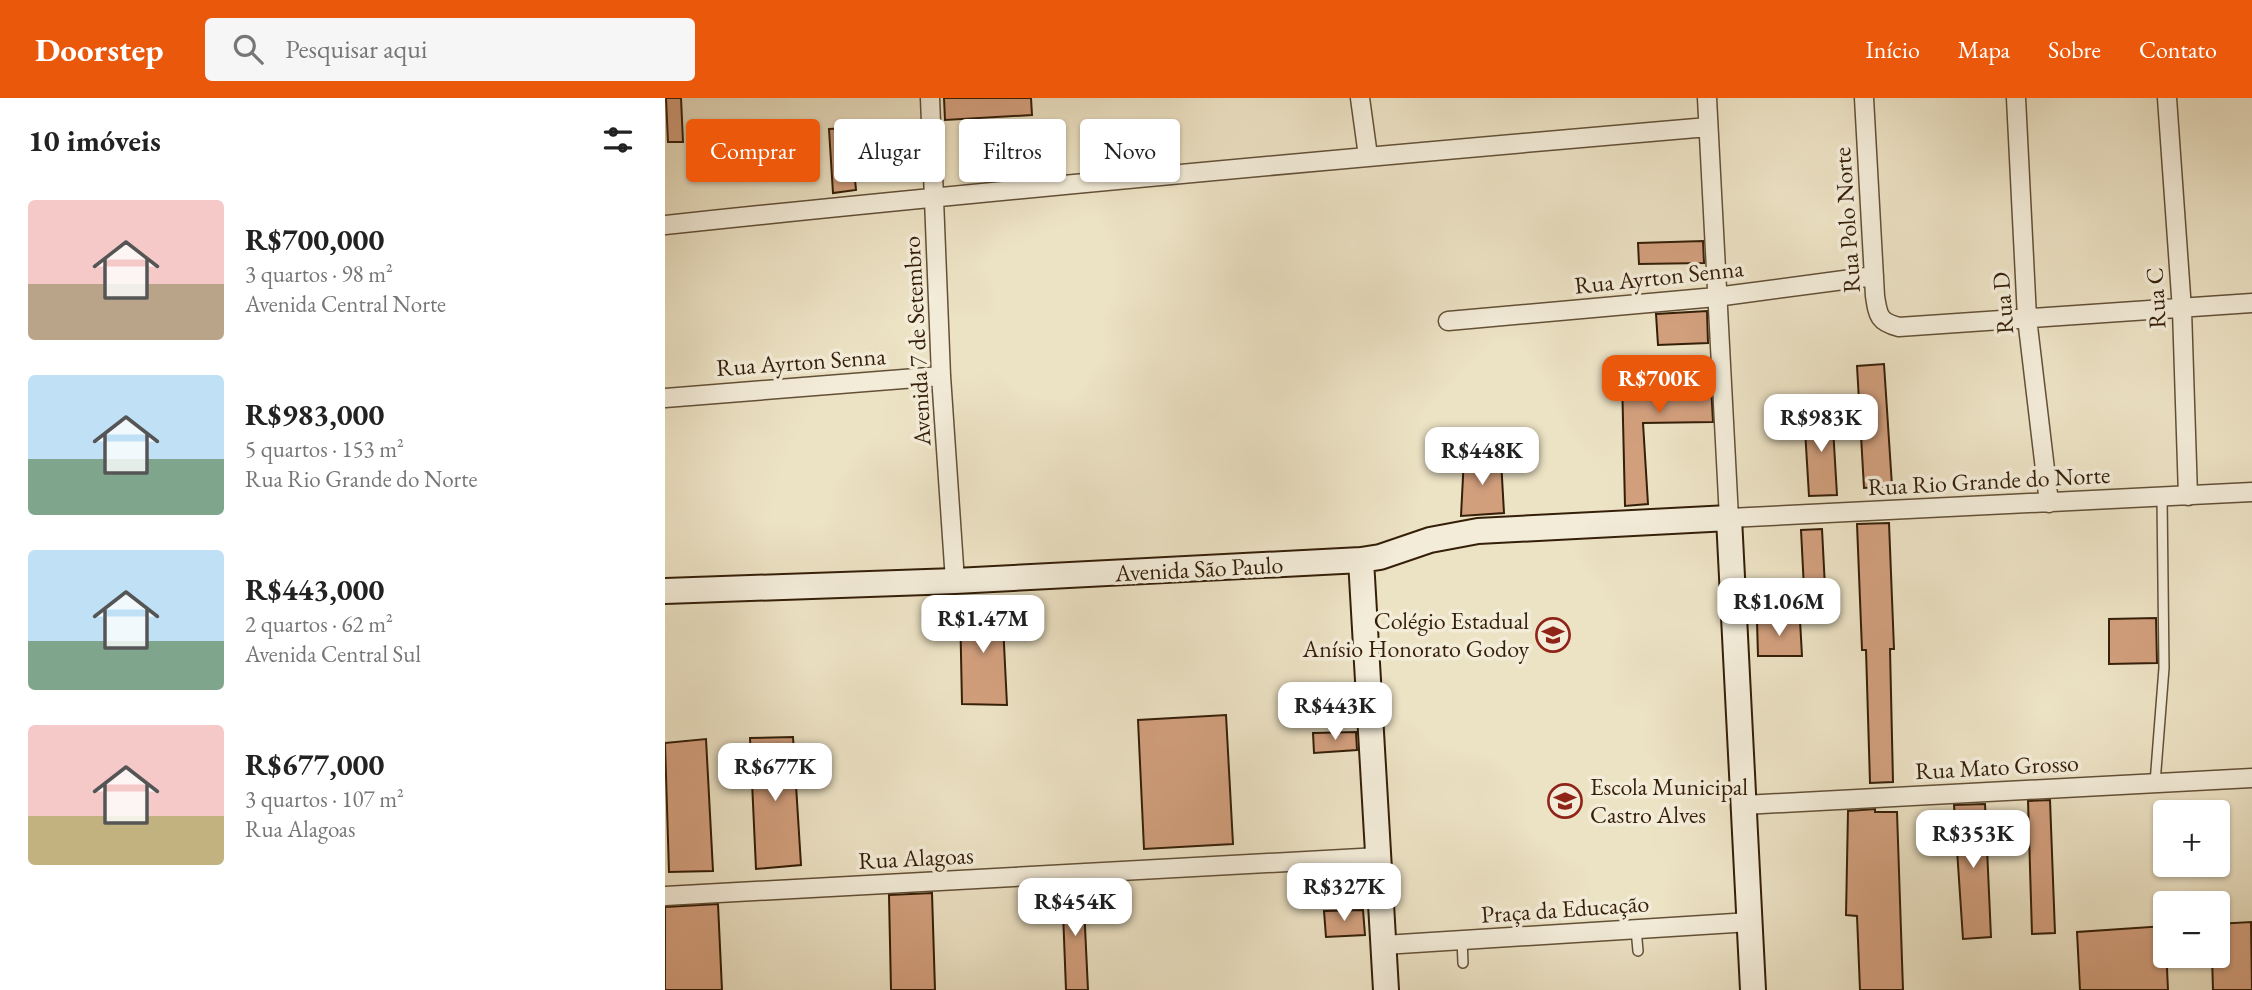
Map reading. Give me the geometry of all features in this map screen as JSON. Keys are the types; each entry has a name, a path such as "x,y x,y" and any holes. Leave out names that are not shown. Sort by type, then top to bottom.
{"main road":[{"name":"Avenida São Paulo","path":"665,591 955,581 1361,560 1380,557 1452,534 1478,531 1731,520"},
{"path":"1731,520 1753,990"},
{"path":"1361,560 1386,990"}],"street":[{"name":"Avenida 7 de Setembro","path":"930,98 941,376 955,581"},
{"path":"1360,98 1368,156"},
{"path":"1707,98 1720,296"},
{"path":"1714,98 1731,520"},
{"name":"Rua Polo Norte","path":"1864,98 1878,312 1887,324 1899,327 2027,318"},
{"name":"Rua D","path":"2016,98 2027,318 2049,503"},
{"name":"Rua C","path":"2167,98 2182,310 2188,496"},
{"path":"665,225 1368,156 1708,127"},
{"name":"Rua Ayrton Senna","path":"1448,321 1720,296 1874,276"},
{"path":"2027,318 2182,310 2252,303"},
{"name":"Rua Ayrton Senna","path":"665,398 941,376"},
{"name":"Rua Rio Grande do Norte","path":"1731,520 2162,501 2188,496 2252,492"},
{"name":"Rua Rio Grande do Norte","path":"1731,520 2049,503 2252,500"},
{"name":"Rua Mato Grosso","path":"1744,805 2252,778"},
{"name":"Rua Alagoas","path":"665,896 1379,857"},
{"name":"Praça da Educação","path":"1384,945 1750,922"}],"lane":[{"path":"2155,783 2165,662 2162,501"},
{"path":"1636,929 1638,951"},
{"path":"1462,940 1463,963"}],"building":[{"path":"666,98 681,98 683,142 668,142"},
{"path":"944,98 1031,98 1032,115 945,119"},
{"path":"829,129 834,129 834,182 855,182 856,190 833,193"},
{"path":"1703,241 1704,263 1639,264 1638,243"},
{"path":"1707,311 1708,343 1658,345 1656,314"},
{"path":"1884,364 1892,486 1864,488 1857,366"},
{"path":"1710,367 1713,422 1643,423 1648,504 1625,506 1622,378 1641,378 1641,370"},
{"path":"1832,411 1837,495 1809,496 1804,413"},
{"path":"1464,457 1501,460 1504,513 1461,516"},
{"path":"1889,523 1894,649 1890,649 1893,782 1870,783 1866,650 1862,650 1857,524"},
{"path":"1822,529 1826,607 1805,608 1801,530"},
{"path":"1002,604 1007,705 962,704 960,605"},
{"path":"2156,618 2157,663 2109,664 2109,619"},
{"path":"1800,620 1802,656 1758,656 1757,621"},
{"path":"1226,715 1233,844 1144,849 1138,720"},
{"path":"1356,732 1357,750 1314,753 1313,733"},
{"path":"793,737 801,865 756,869 750,738"},
{"path":"706,739 713,871 669,872 665,743"},
{"path":"2050,800 2055,933 2032,934 2028,801"},
{"path":"1985,804 1991,937 1963,939 1954,805"},
{"path":"1875,809 1875,812 1897,812 1903,990 1860,990 1857,916 1846,915 1848,811"},
{"path":"1083,885 1088,990 1066,990 1062,886"},
{"path":"932,893 935,990 891,990 889,895"},
{"path":"718,904 722,990 665,990 665,907"},
{"path":"1363,910 1365,935 1326,937 1324,911"},
{"path":"2251,922 2252,990 2213,990 2212,968 2230,968 2230,923"},
{"path":"2153,927 2153,968 2167,968 2168,990 2080,990 2077,932"}],"place":[{"name":"Colégio Estadual Anísio Honorato Godoy","path":"1553,635"},
{"name":"Escola Municipal Castro Alves","path":"1565,801"}]}
